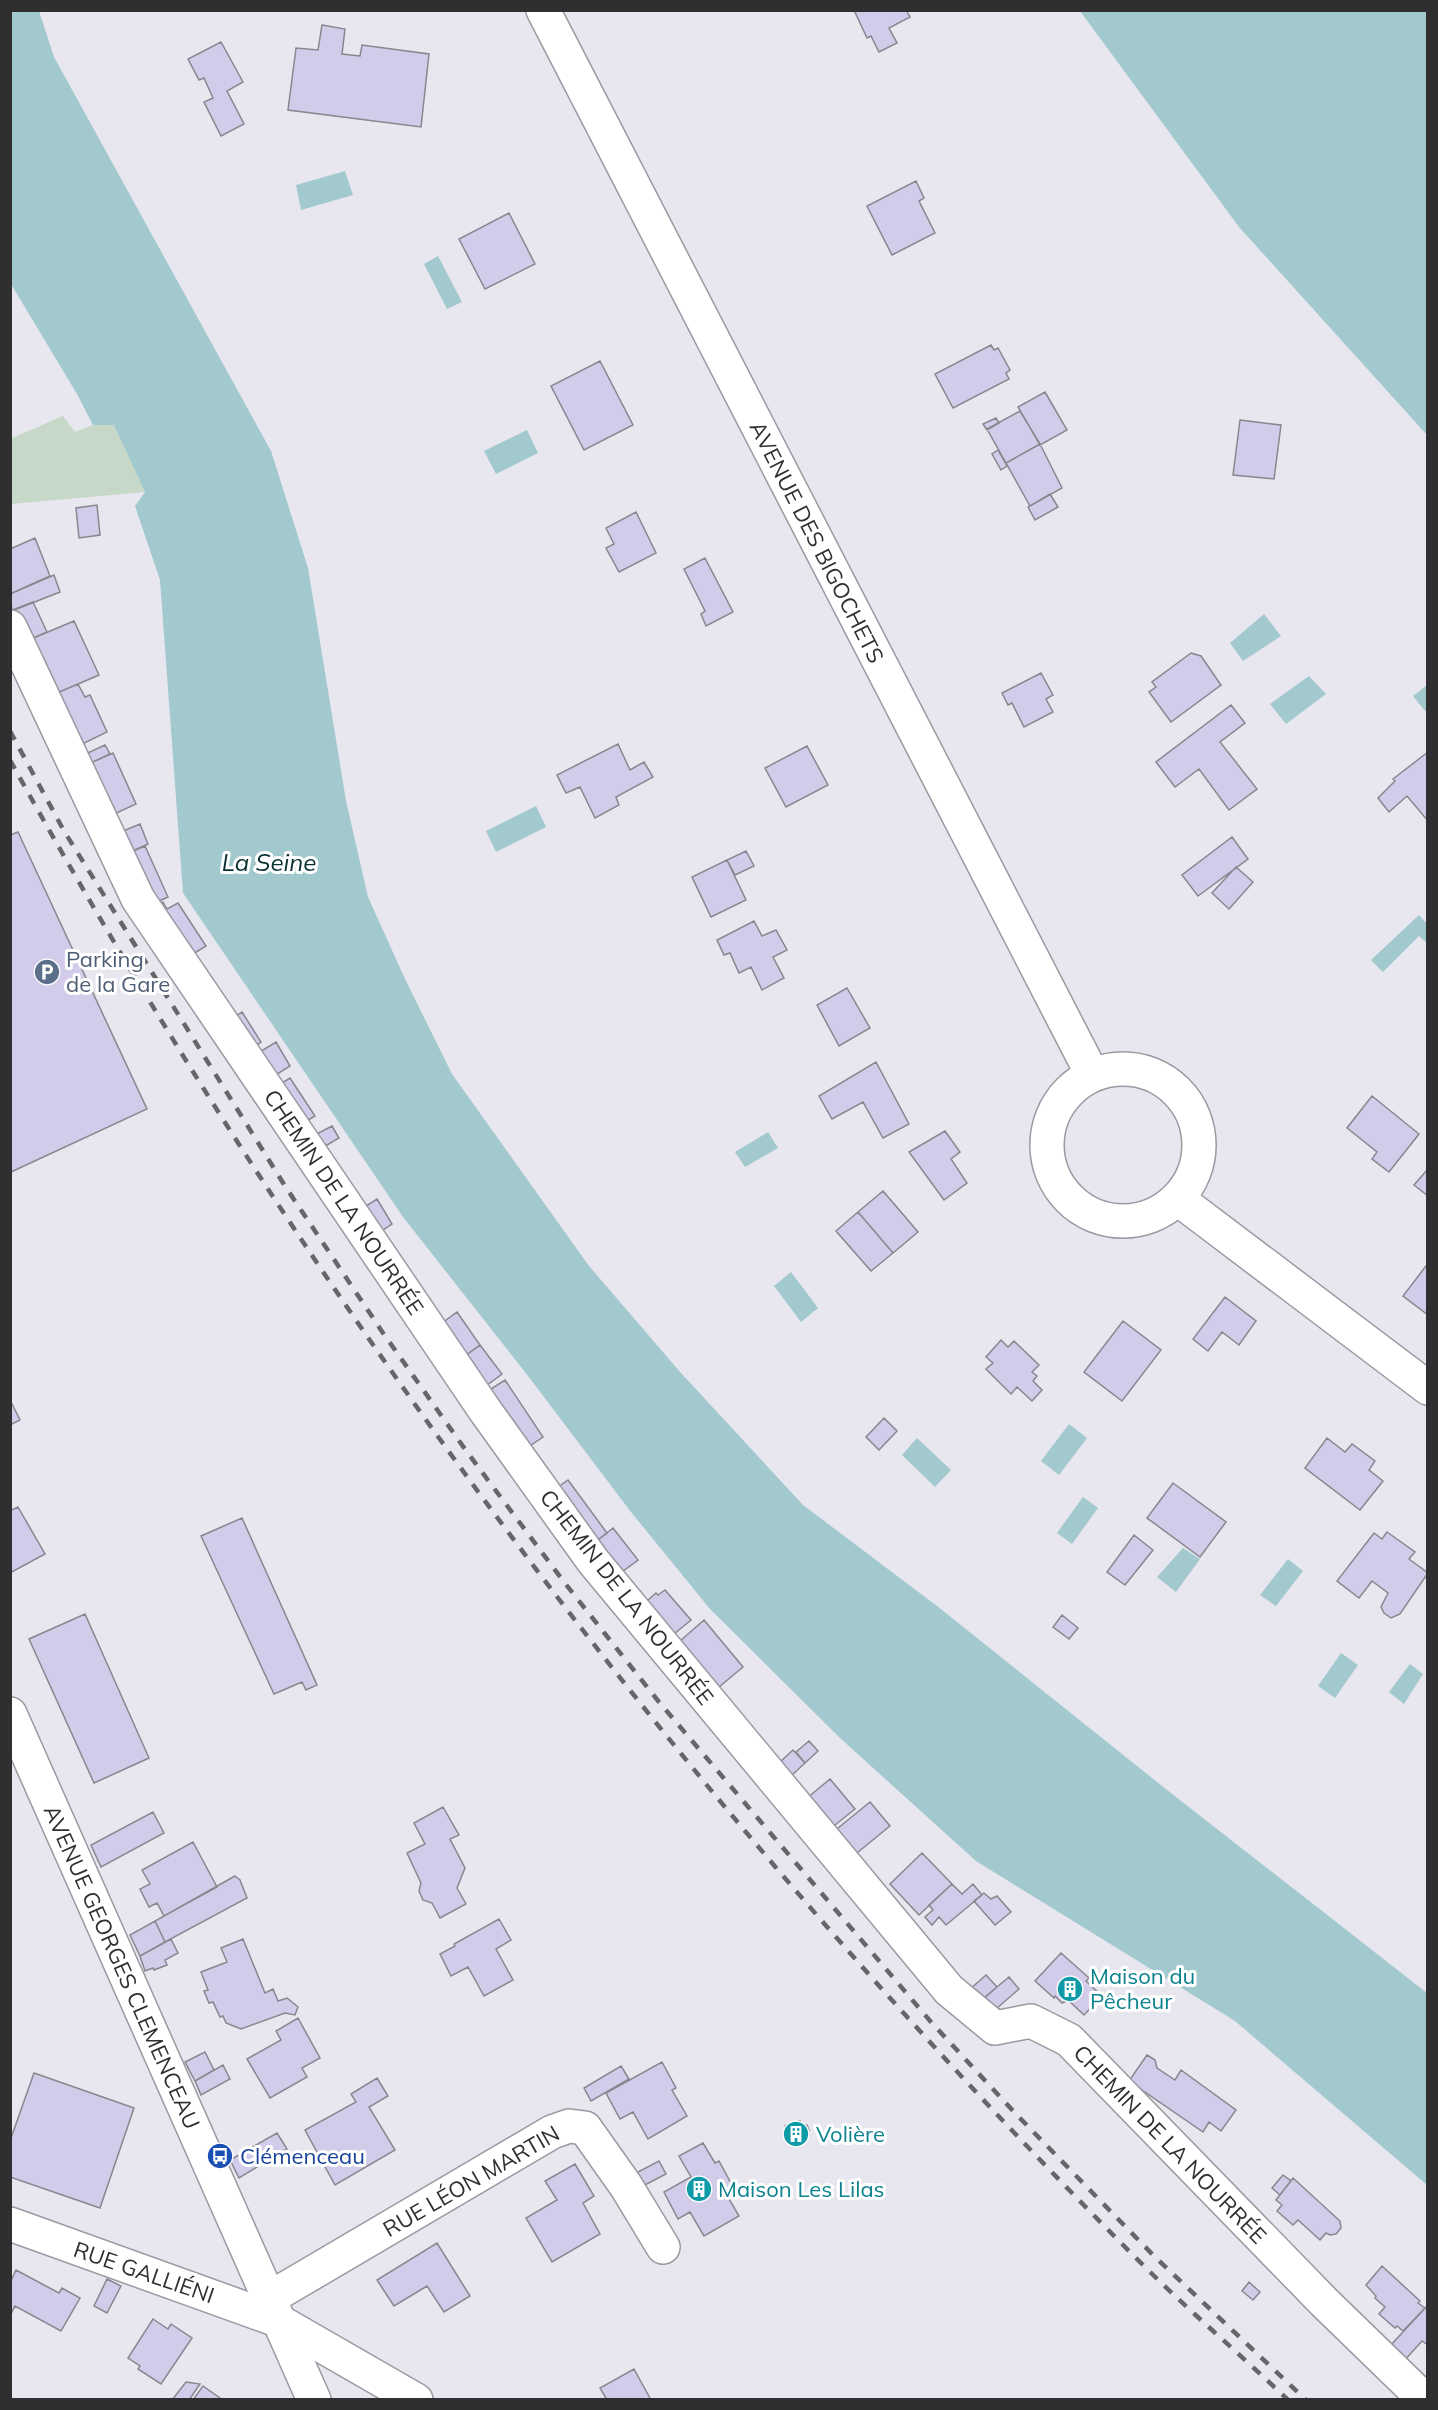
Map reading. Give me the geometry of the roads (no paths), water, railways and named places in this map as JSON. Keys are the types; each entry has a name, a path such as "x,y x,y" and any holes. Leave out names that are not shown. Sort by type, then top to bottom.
{"street":[{"name":"AVENUE DES BIGOCHETS","path":"543,10 1092,1074"},
{"name":"CHEMIN DE LA NOURRÉE","path":"10,627 138,899 478,1399 593,1561 949,1990 995,2028 1031,2021 1070,2040 1324,2302 1425,2400"},
{"path":"1118,1068 1144,1071 1168,1082 1187,1101 1198,1126 1200,1152 1193,1178 1178,1199 1158,1213 1134,1221 1110,1221 1087,1212 1068,1198 1054,1178 1047,1154 1048,1130 1056,1107 1071,1088 1092,1074 1118,1068"},
{"path":"1178,1199 1428,1388"},
{"name":"AVENUE GEORGES CLEMENCEAU","path":"10,1714 314,2400"},
{"name":"RUE LÉON MARTIN","path":"273,2309 552,2132 569,2126 585,2128 626,2186 663,2247"},
{"name":"RUE GALLIÉNI","path":"10,2224 273,2309 416,2400"}],"water":[{"name":"La Seine","path":"11,10 39,11 54,57 271,451 308,568 346,801 368,897 452,1074 589,1266 681,1373 803,1505 937,1606 1162,1786 1427,1993 1427,2185 1235,2021 976,1861 840,1738 710,1609 631,1512 403,1217 183,893 160,580 135,506 145,492 114,425 93,425 11,284"},
{"path":"1080,11 1427,11 1427,435 1239,227"},
{"path":"345,171 353,195 301,210 296,185"},
{"path":"438,256 462,302 447,309 424,264"},
{"path":"527,430 538,453 496,474 484,451"},
{"path":"1264,614 1281,636 1243,661 1230,643"},
{"path":"1309,676 1326,694 1286,724 1270,704"},
{"path":"1427,685 1427,710 1425,711 1413,696"},
{"path":"536,806 546,827 496,852 486,831"},
{"path":"1419,915 1427,924 1426,942 1419,936 1383,972 1371,960"},
{"path":"768,1132 778,1148 745,1167 735,1152"},
{"path":"791,1272 818,1308 801,1322 774,1286"},
{"path":"1069,1424 1087,1438 1059,1475 1041,1461"},
{"path":"917,1438 951,1470 935,1487 902,1455"},
{"path":"1083,1497 1098,1508 1072,1544 1057,1533"},
{"path":"1183,1548 1200,1559 1176,1592 1157,1577"},
{"path":"1288,1559 1303,1571 1276,1606 1260,1595"},
{"path":"1341,1653 1358,1665 1335,1698 1318,1686"},
{"path":"1410,1664 1423,1674 1404,1704 1389,1692"}],"railway":[{"path":"10,731 64,831 285,1186 383,1333 467,1452 564,1582 659,1702 931,2022 1015,2113 1154,2256 1306,2400"},
{"path":"10,760 128,965 253,1165 384,1361 523,1552 668,1738 820,1919 978,2094 1142,2264 1288,2400"}],"place":[{"name":"Parking de la Gare","path":"47,972"},
{"name":"Maison du Pêcheur","path":"1070,1989"},
{"name":"Volière","path":"796,2134"},
{"name":"Clémenceau","path":"220,2156"},
{"name":"Maison Les Lilas","path":"699,2189"}]}
